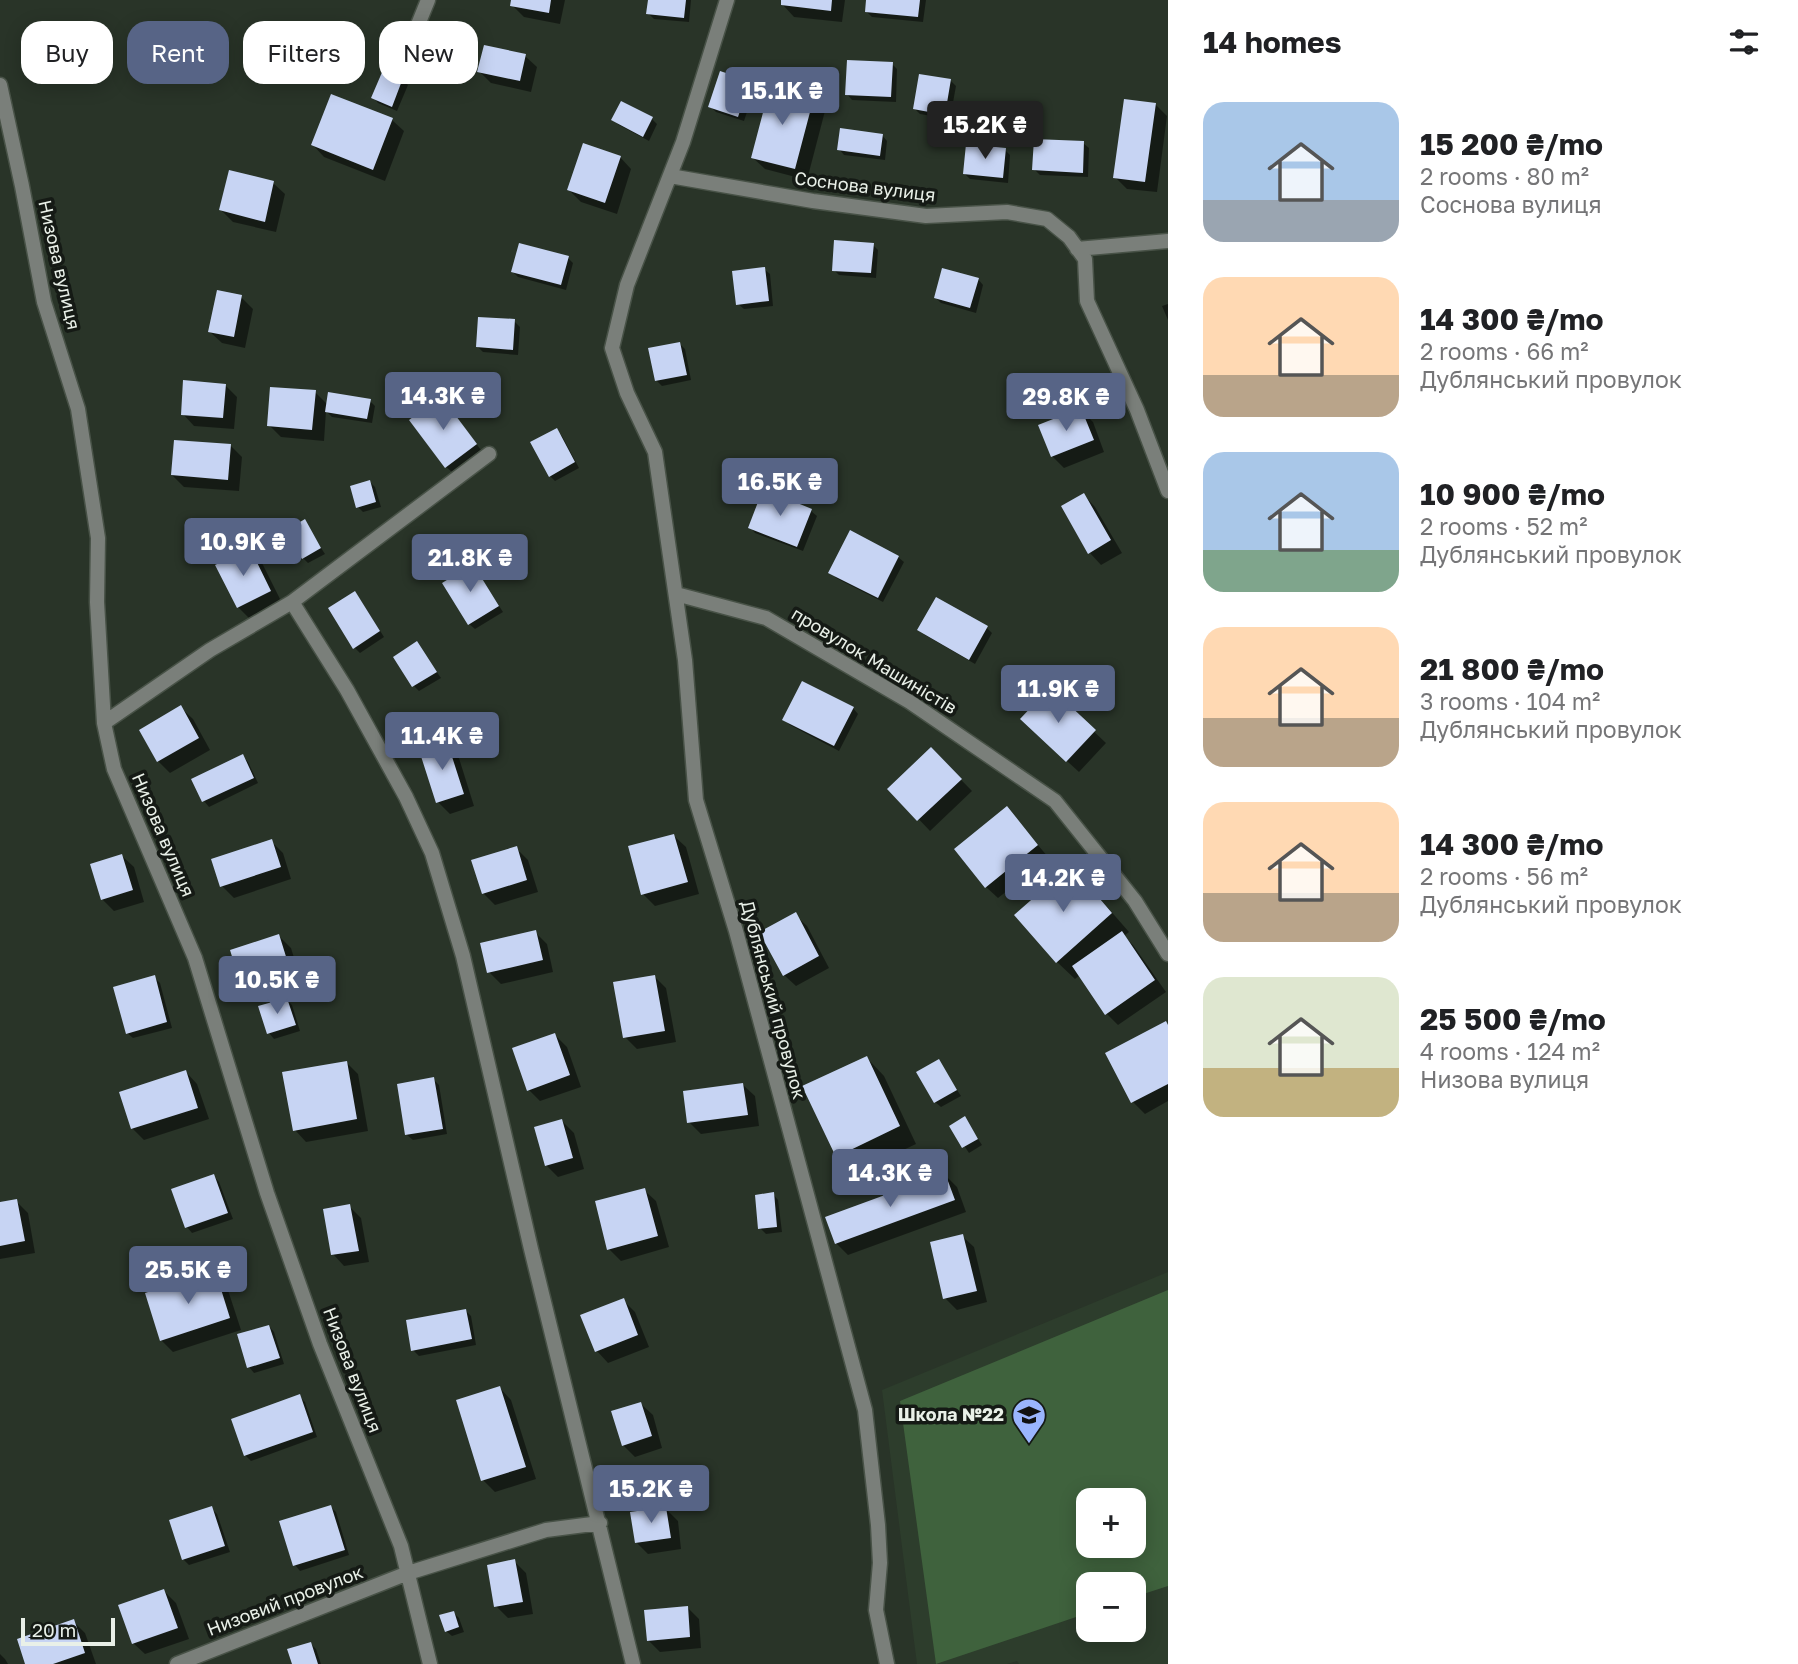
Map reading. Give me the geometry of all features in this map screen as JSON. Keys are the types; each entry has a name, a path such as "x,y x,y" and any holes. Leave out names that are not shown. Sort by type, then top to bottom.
{"street":[{"path":"419,21 428,0"},
{"path":"670,176 727,0"},
{"name":"Низова вулиця","path":"0,85 44,302 78,409 98,538 97,602 104,723 114,769 195,958 267,1194 320,1344 401,1546 430,1664"},
{"name":"Соснова вулиця","path":"670,176 813,201 926,216 1007,212 1047,219 1069,237 1077,249"},
{"name":"Дублянський провулок","path":"670,176 627,285 612,348 627,393 655,452 685,660 696,800 736,931 865,1410 878,1525 880,1563 876,1610 887,1664"},
{"path":"1077,249 1168,241"},
{"path":"1077,249 1085,259 1087,301 1137,410 1168,491"},
{"path":"104,723 210,650 292,602 489,454"},
{"name":"провулок Машиністів","path":"676,594 766,618 910,702 1055,801 1135,901 1168,954"},
{"path":"292,602 354,702 406,797 432,853 463,956 633,1664"},
{"path":"408,1573 546,1530 600,1523"},
{"name":"Низовий провулок","path":"177,1664 408,1573"}],"shaded area":[{"name":"Школа №22","path":"1168,1272 1168,1664 1019,1664 1017,1661 1007,1664 917,1664 882,1390"}],"green space":[{"name":"Школа №22","path":"1168,1290 1168,1586 1146,1593 1146,1572 1076,1572 1076,1617 936,1664 900,1401"}],"building":[{"path":"511,0 551,0 549,13 510,6"},
{"path":"648,0 686,0 684,18 646,14"},
{"path":"781,0 832,0 831,11 781,5"},
{"path":"866,0 920,0 918,17 865,12"},
{"path":"484,45 526,54 520,81 478,72"},
{"path":"847,60 893,62 891,97 845,95"},
{"path":"720,71 750,81 738,117 708,107"},
{"path":"919,74 951,79 945,115 913,109"},
{"path":"379,79 379,84 401,84 392,107 371,98"},
{"path":"770,86 814,97 795,169 751,158"},
{"path":"331,94 393,118 373,170 311,145"},
{"path":"1124,99 1156,103 1145,182 1113,178"},
{"path":"621,101 653,117 643,137 611,120"},
{"path":"840,128 883,134 880,156 837,150"},
{"path":"1034,139 1084,141 1083,173 1032,170"},
{"path":"583,143 621,156 605,203 567,190"},
{"path":"966,144 1006,148 1003,178 963,174"},
{"path":"229,170 274,181 265,222 219,210"},
{"path":"834,240 874,243 871,273 832,271"},
{"path":"519,243 569,256 561,285 511,272"},
{"path":"765,267 769,301 736,305 732,271"},
{"path":"942,268 979,278 970,308 934,298"},
{"path":"217,290 242,295 234,337 208,332"},
{"path":"478,317 515,319 513,350 476,347"},
{"path":"680,342 687,375 655,381 648,348"},
{"path":"416,375 427,376 425,405 414,404"},
{"path":"183,380 226,384 223,418 181,415"},
{"path":"270,387 316,390 312,430 267,426"},
{"path":"328,392 371,399 367,419 325,412"},
{"path":"441,396 477,444 445,468 409,420"},
{"path":"1081,408 1094,440 1051,457 1038,425"},
{"path":"557,428 575,462 549,477 530,442"},
{"path":"174,440 231,444 228,480 171,475"},
{"path":"370,480 376,502 356,508 350,486"},
{"path":"763,489 812,509 797,547 748,528"},
{"path":"1084,493 1111,540 1088,554 1061,506"},
{"path":"305,519 321,548 302,559 285,531"},
{"path":"850,530 899,556 878,598 828,573"},
{"path":"250,548 271,591 237,608 215,565"},
{"path":"473,564 499,606 468,625 442,583"},
{"path":"355,591 380,631 353,649 328,608"},
{"path":"936,597 988,626 969,660 917,630"},
{"path":"417,641 437,672 412,687 393,657"},
{"path":"802,681 854,707 834,746 782,720"},
{"path":"1050,687 1096,730 1066,762 1020,719"},
{"path":"181,705 199,738 157,762 139,730"},
{"path":"447,741 464,794 436,803 419,750"},
{"path":"931,747 962,779 917,821 887,789"},
{"path":"243,754 254,778 202,802 191,779"},
{"path":"1007,806 1038,845 985,888 954,849"},
{"path":"674,834 688,882 641,895 628,846"},
{"path":"272,839 281,867 220,887 211,859"},
{"path":"517,846 527,880 482,894 471,860"},
{"path":"122,854 133,890 101,900 90,864"},
{"path":"1071,865 1112,913 1056,963 1014,915"},
{"path":"796,912 819,956 783,976 759,932"},
{"path":"536,930 543,960 487,973 480,943"},
{"path":"1122,931 1155,980 1105,1015 1072,966"},
{"path":"279,934 288,963 239,979 230,950"},
{"path":"155,975 167,1022 126,1034 113,987"},
{"path":"655,975 665,1031 623,1038 613,982"},
{"path":"287,998 296,1025 267,1034 258,1006"},
{"path":"1166,1021 1168,1084 1131,1103 1105,1053"},
{"path":"555,1033 570,1075 527,1091 512,1048"},
{"path":"867,1056 900,1126 836,1157 802,1086"},
{"path":"939,1059 957,1090 934,1103 916,1072"},
{"path":"347,1061 357,1119 293,1131 282,1072"},
{"path":"186,1070 198,1108 131,1129 119,1092"},
{"path":"434,1077 443,1129 405,1135 397,1084"},
{"path":"743,1083 748,1115 687,1123 683,1091"},
{"path":"965,1116 978,1139 962,1148 949,1126"},
{"path":"562,1119 573,1158 545,1166 534,1127"},
{"path":"945,1173 955,1200 835,1244 825,1217"},
{"path":"214,1174 228,1213 185,1228 171,1189"},
{"path":"645,1188 658,1236 607,1250 595,1201"},
{"path":"774,1192 777,1227 758,1229 755,1195"},
{"path":"17,1199 25,1241 0,1246 0,1202"},
{"path":"350,1204 359,1251 331,1255 323,1209"},
{"path":"963,1234 977,1291 943,1299 930,1242"},
{"path":"215,1270 230,1318 160,1341 145,1293"},
{"path":"624,1298 638,1335 595,1352 580,1315"},
{"path":"466,1309 472,1339 411,1351 406,1320"},
{"path":"269,1325 280,1358 247,1368 237,1334"},
{"path":"500,1386 526,1467 481,1481 456,1400"},
{"path":"300,1394 313,1432 244,1456 231,1419"},
{"path":"641,1402 652,1436 622,1446 611,1411"},
{"path":"331,1505 345,1550 293,1566 279,1521"},
{"path":"212,1506 225,1546 182,1560 169,1520"},
{"path":"666,1507 671,1538 635,1543 630,1512"},
{"path":"515,1559 523,1602 494,1607 487,1565"},
{"path":"164,1589 178,1628 132,1644 118,1605"},
{"path":"688,1606 690,1637 647,1641 644,1610"},
{"path":"454,1611 459,1627 445,1632 439,1615"},
{"path":"74,1619 85,1653 53,1664 25,1664 17,1639"},
{"path":"311,1642 318,1664 292,1664 287,1649"}],"place":[{"name":"Школа №22","path":"1029,1445"}]}
